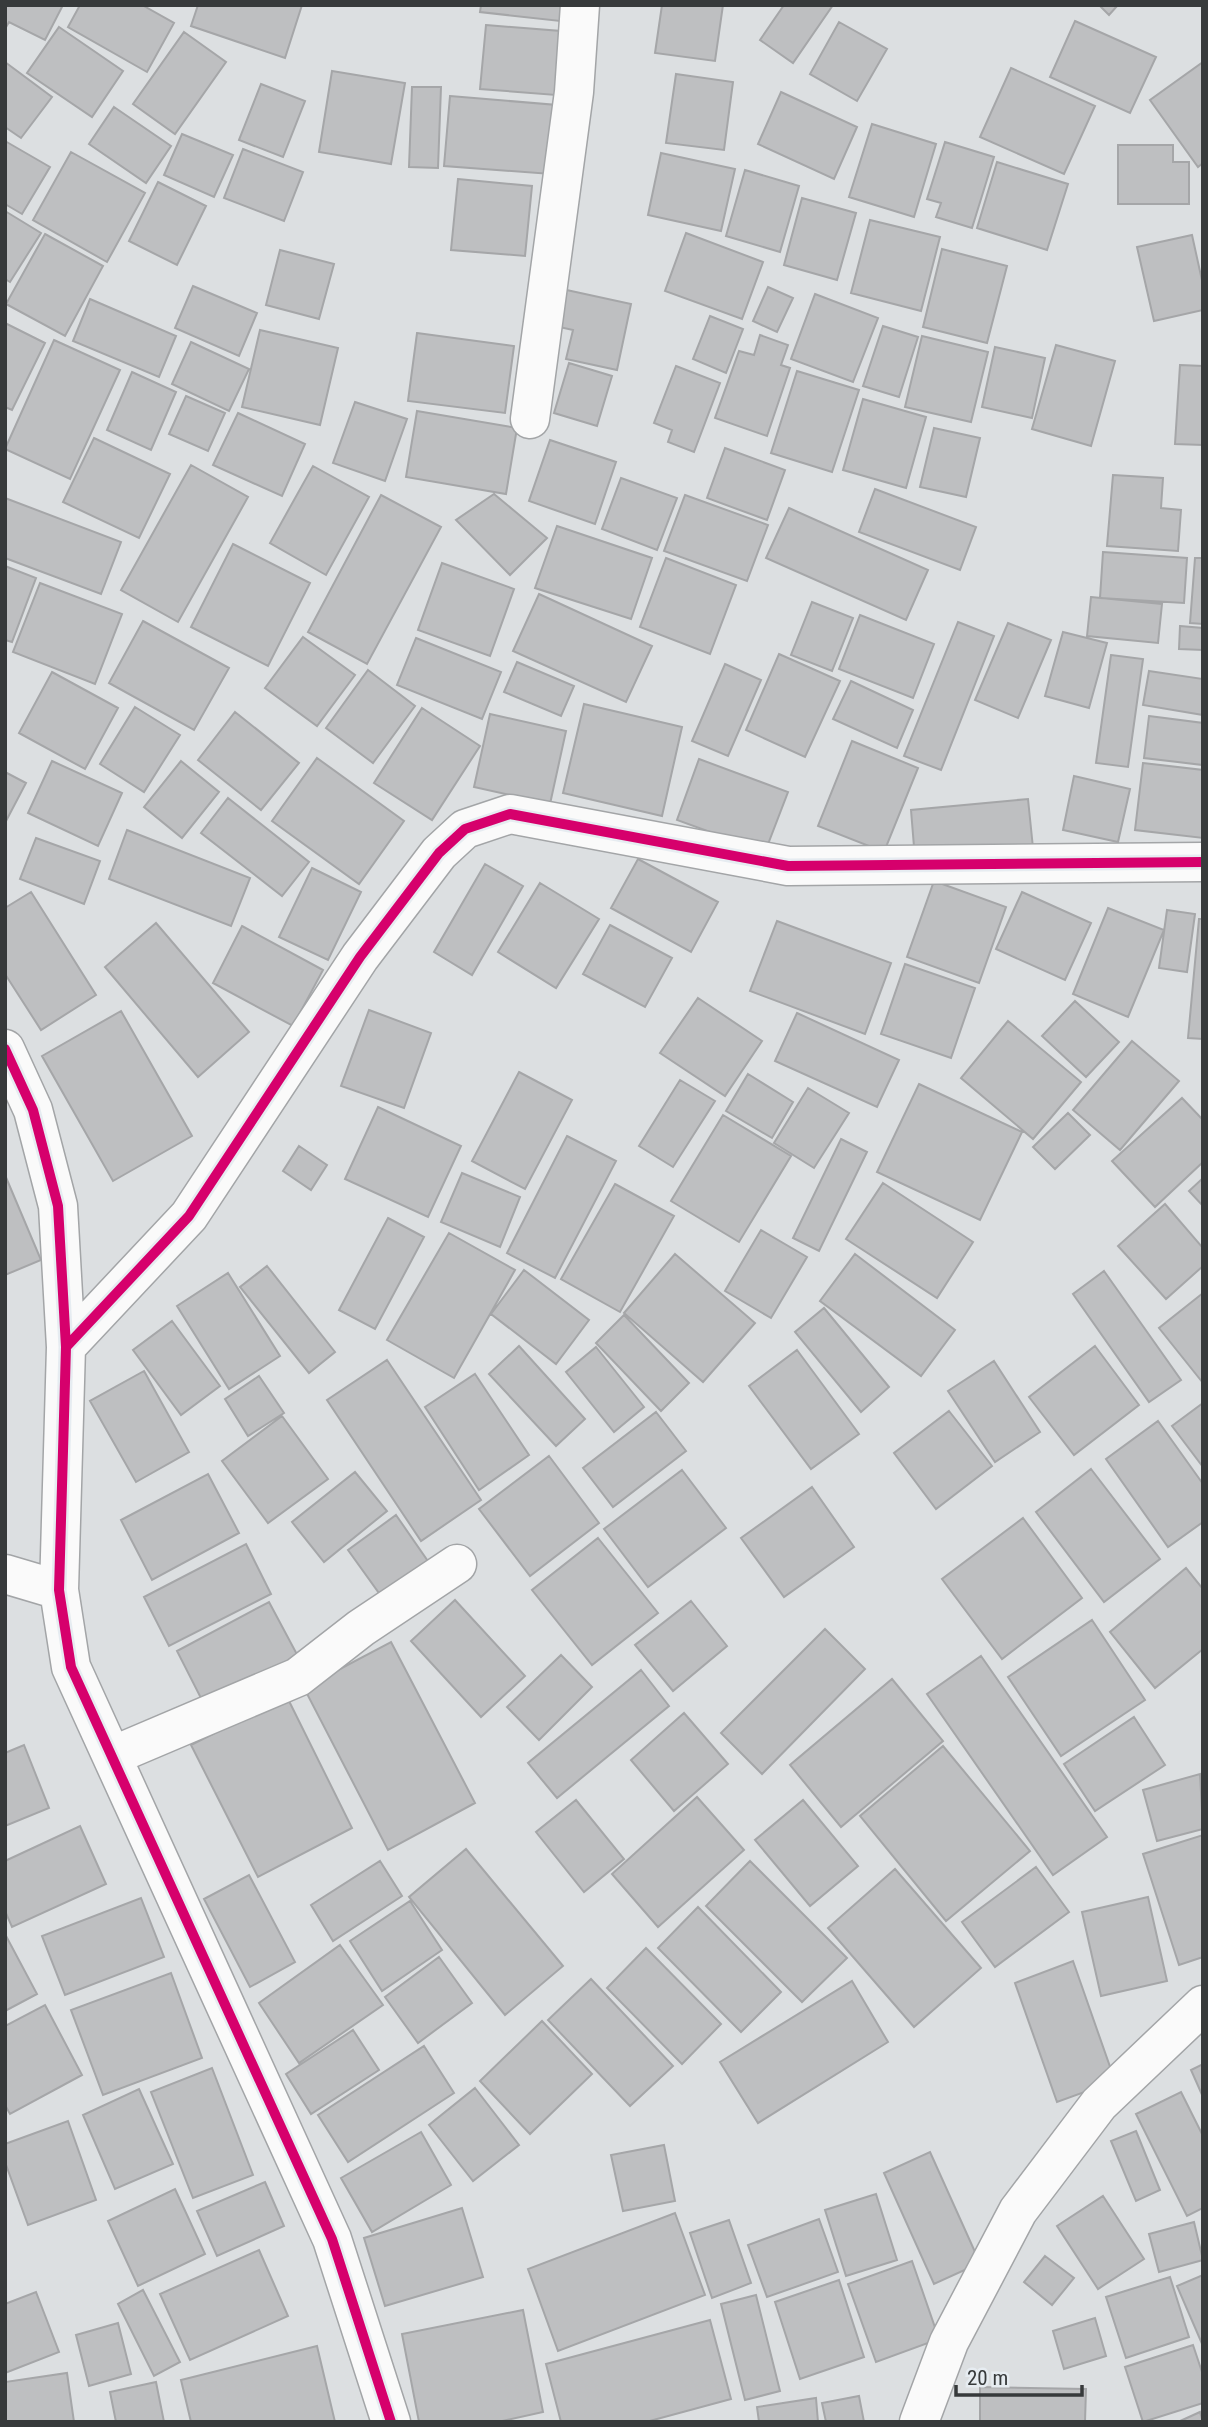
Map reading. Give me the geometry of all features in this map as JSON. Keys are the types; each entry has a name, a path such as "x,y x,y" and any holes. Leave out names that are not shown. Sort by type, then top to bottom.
{"street":[{"path":"530,419 574,92 580,5"},
{"path":"66,1347 189,1216 360,957 439,853 465,829 510,814 788,866 1203,862"},
{"path":"5,1049 33,1110 58,1206 66,1347 59,1590 71,1667 332,2239 391,2422"},
{"path":"112,1756 298,1677 361,1628 457,1564"},
{"path":"5,1574 59,1590"},
{"path":"919,2422 949,2342 1018,2211 1099,2104 1203,2005"}],"building":[{"path":"5,5 63,5 45,40 9,22 5,29"},
{"path":"80,5 142,5 174,23 147,72 68,27"},
{"path":"198,5 302,5 285,58 191,26"},
{"path":"481,5 562,5 560,21 480,12"},
{"path":"662,5 723,5 715,61 655,53"},
{"path":"784,5 833,5 793,63 760,40"},
{"path":"1099,5 1118,5 1109,15"},
{"path":"1075,21 1156,57 1130,113 1050,77"},
{"path":"839,22 887,49 857,101 810,74"},
{"path":"486,25 561,31 556,95 480,89"},
{"path":"59,27 123,71 92,117 27,73"},
{"path":"184,32 226,62 175,134 133,104"},
{"path":"5,62 52,97 21,138 5,127"},
{"path":"1203,62 1203,163 1198,167 1150,100"},
{"path":"1011,68 1095,106 1064,174 980,137"},
{"path":"332,71 405,83 391,164 319,152"},
{"path":"676,74 733,82 724,150 666,143"},
{"path":"261,84 305,101 283,157 239,140"},
{"path":"412,87 441,87 438,168 409,167"},
{"path":"781,92 857,127 834,179 758,144"},
{"path":"450,96 557,105 551,174 444,166"},
{"path":"114,107 171,146 146,183 89,144"},
{"path":"872,124 936,144 914,217 849,197"},
{"path":"182,134 233,155 214,197 164,175"},
{"path":"5,141 50,167 22,214 5,204"},
{"path":"945,142 994,157 972,228 936,217 941,203 927,199"},
{"path":"1118,145 1173,145 1173,162 1189,162 1189,204 1118,204"},
{"path":"243,149 303,172 284,221 224,198"},
{"path":"71,152 145,193 107,262 33,220"},
{"path":"661,153 735,169 721,231 648,215"},
{"path":"997,162 1068,184 1047,250 977,228"},
{"path":"745,170 799,186 780,252 726,236"},
{"path":"458,179 532,186 525,256 451,250"},
{"path":"158,182 206,206 177,265 129,241"},
{"path":"802,198 856,213 837,280 784,265"},
{"path":"5,211 41,233 10,282 5,279"},
{"path":"870,220 940,237 921,311 851,293"},
{"path":"686,233 763,262 742,319 665,291"},
{"path":"45,234 103,266 65,336 6,304"},
{"path":"1192,235 1203,285 1203,310 1154,321 1137,247"},
{"path":"942,249 1007,266 987,343 923,327"},
{"path":"280,250 334,264 319,319 266,305"},
{"path":"193,286 257,313 239,356 175,328"},
{"path":"768,287 793,298 777,332 753,321"},
{"path":"562,289 631,304 617,370 566,359 573,330 555,326"},
{"path":"815,294 878,318 853,382 791,359"},
{"path":"90,299 176,336 159,377 73,341"},
{"path":"710,316 743,329 726,373 693,359"},
{"path":"5,323 45,343 12,410 5,407"},
{"path":"883,326 918,337 899,397 863,386"},
{"path":"260,330 338,348 320,425 242,407"},
{"path":"417,333 514,346 505,413 408,401"},
{"path":"760,335 788,345 781,365 790,368 767,436 715,418 739,351 754,355"},
{"path":"922,336 988,352 971,422 905,407"},
{"path":"54,340 120,370 70,479 5,449"},
{"path":"191,342 249,369 229,411 172,384"},
{"path":"1056,345 1115,361 1091,446 1032,429"},
{"path":"995,347 1045,358 1032,418 982,407"},
{"path":"569,363 612,376 597,426 554,413"},
{"path":"1180,365 1203,366 1203,445 1175,444"},
{"path":"676,366 720,383 694,452 668,442 672,430 654,423"},
{"path":"797,371 859,390 832,472 771,453"},
{"path":"132,372 176,392 151,450 107,430"},
{"path":"186,396 225,413 208,451 169,434"},
{"path":"863,399 926,417 906,488 843,470"},
{"path":"355,402 407,419 385,481 333,463"},
{"path":"417,411 517,428 506,494 406,477"},
{"path":"238,413 305,444 282,496 213,465"},
{"path":"934,428 980,438 966,497 920,487"},
{"path":"94,438 170,474 139,538 63,502"},
{"path":"550,440 616,462 595,524 529,501"},
{"path":"725,448 785,470 767,520 707,498"},
{"path":"191,465 248,497 178,622 121,590"},
{"path":"313,466 369,497 326,575 270,543"},
{"path":"1113,475 1163,478 1161,508 1181,510 1178,551 1107,546"},
{"path":"621,478 677,498 657,550 602,529"},
{"path":"875,489 976,527 960,570 859,532"},
{"path":"494,494 547,538 510,575 456,520"},
{"path":"381,495 441,527 367,664 308,632"},
{"path":"685,495 768,525 747,581 664,551"},
{"path":"5,498 121,542 101,594 5,558"},
{"path":"789,508 928,570 906,620 766,558"},
{"path":"557,526 652,558 631,619 535,588"},
{"path":"233,544 310,583 268,666 191,627"},
{"path":"1103,552 1187,558 1184,603 1100,598"},
{"path":"666,558 736,585 710,654 640,627"},
{"path":"1195,558 1203,558 1203,624 1190,623"},
{"path":"442,563 514,589 490,656 418,630"},
{"path":"5,566 36,578 12,642 5,640"},
{"path":"40,583 122,614 95,684 13,652"},
{"path":"539,594 652,646 626,702 513,651"},
{"path":"1091,597 1162,604 1158,643 1087,636"},
{"path":"812,602 853,618 832,671 791,655"},
{"path":"860,615 934,644 913,698 839,669"},
{"path":"143,621 229,668 194,730 109,683"},
{"path":"958,622 994,636 941,770 904,756"},
{"path":"1008,623 1051,640 1018,718 975,700"},
{"path":"1180,626 1203,628 1203,650 1179,649"},
{"path":"1063,632 1107,643 1089,708 1045,696"},
{"path":"303,637 355,675 317,726 265,688"},
{"path":"416,638 501,672 482,719 397,685"},
{"path":"779,654 840,681 805,757 746,730"},
{"path":"1111,655 1143,659 1128,767 1096,763"},
{"path":"517,662 574,686 561,716 504,692"},
{"path":"725,664 761,680 728,756 692,741"},
{"path":"368,670 415,706 373,763 326,728"},
{"path":"1149,671 1203,679 1203,715 1143,705"},
{"path":"52,672 118,708 85,769 19,733"},
{"path":"851,681 913,710 897,748 833,719"},
{"path":"584,704 682,727 662,816 563,793"},
{"path":"135,707 180,735 144,792 100,764"},
{"path":"422,708 480,746 432,820 374,783"},
{"path":"235,712 299,763 261,810 198,760"},
{"path":"490,714 566,731 550,804 474,787"},
{"path":"1149,716 1203,723 1203,765 1144,758"},
{"path":"852,741 918,768 884,852 818,826"},
{"path":"317,758 404,821 359,884 272,821"},
{"path":"699,759 788,792 765,852 677,820"},
{"path":"52,761 122,793 98,846 28,813"},
{"path":"181,761 219,792 182,838 144,807"},
{"path":"1143,763 1203,770 1203,838 1135,830"},
{"path":"5,772 26,783 5,823"},
{"path":"1074,776 1130,789 1118,842 1063,830"},
{"path":"228,798 309,862 282,896 201,833"},
{"path":"1028,799 1033,848 915,859 911,810"},
{"path":"127,830 250,878 231,926 109,879"},
{"path":"36,838 100,861 84,904 20,879"},
{"path":"638,859 718,902 691,952 611,908"},
{"path":"485,864 523,886 472,975 434,952"},
{"path":"312,868 361,892 328,960 279,937"},
{"path":"934,881 1006,907 979,983 907,957"},
{"path":"540,883 599,919 556,988 498,952"},
{"path":"31,892 96,995 41,1030 5,974 5,908"},
{"path":"1022,892 1091,923 1065,980 996,949"},
{"path":"1108,908 1164,930 1128,1017 1073,994"},
{"path":"1167,910 1195,914 1187,972 1159,968"},
{"path":"1199,919 1203,919 1203,1039 1188,1038"},
{"path":"777,921 891,963 865,1034 750,991"},
{"path":"156,923 249,1032 198,1077 105,967"},
{"path":"610,925 672,958 645,1007 583,974"},
{"path":"242,926 323,970 293,1026 213,983"},
{"path":"905,964 975,988 951,1058 881,1034"},
{"path":"698,998 762,1041 725,1096 660,1053"},
{"path":"1075,1001 1119,1042 1086,1077 1042,1036"},
{"path":"369,1010 431,1033 404,1108 341,1086"},
{"path":"121,1011 192,1136 113,1181 42,1056"},
{"path":"797,1013 899,1060 877,1107 775,1061"},
{"path":"1008,1021 1081,1082 1033,1139 961,1078"},
{"path":"1132,1041 1179,1081 1120,1150 1073,1110"},
{"path":"519,1072 572,1100 525,1189 472,1161"},
{"path":"748,1074 793,1102 772,1138 726,1111"},
{"path":"680,1080 715,1101 673,1167 639,1146"},
{"path":"919,1084 1022,1132 980,1220 877,1172"},
{"path":"808,1088 849,1113 814,1168 774,1143"},
{"path":"1182,1098 1203,1120 1203,1162 1155,1207 1112,1161"},
{"path":"378,1107 461,1146 428,1217 345,1179"},
{"path":"1068,1113 1090,1135 1055,1169 1033,1147"},
{"path":"723,1115 791,1156 739,1242 671,1201"},
{"path":"567,1136 616,1161 555,1278 507,1253"},
{"path":"841,1139 867,1152 819,1251 793,1238"},
{"path":"299,1146 327,1165 311,1190 283,1171"},
{"path":"462,1173 520,1197 500,1247 441,1222"},
{"path":"5,1175 41,1260 5,1275"},
{"path":"1203,1178 1203,1206 1189,1191"},
{"path":"883,1183 973,1242 937,1298 846,1239"},
{"path":"615,1184 674,1216 620,1312 561,1279"},
{"path":"1165,1204 1203,1248 1203,1266 1166,1299 1118,1246"},
{"path":"388,1218 424,1237 375,1329 339,1310"},
{"path":"761,1230 807,1257 771,1318 725,1291"},
{"path":"449,1233 515,1270 454,1378 387,1340"},
{"path":"675,1254 755,1323 703,1382 624,1313"},
{"path":"855,1254 955,1330 921,1376 820,1301"},
{"path":"267,1266 335,1352 309,1373 240,1287"},
{"path":"524,1270 589,1320 556,1364 491,1314"},
{"path":"1104,1271 1181,1380 1149,1402 1073,1294"},
{"path":"228,1273 280,1356 229,1389 177,1306"},
{"path":"1203,1293 1203,1383 1159,1328"},
{"path":"824,1308 889,1387 861,1412 795,1332"},
{"path":"624,1315 689,1383 661,1411 596,1343"},
{"path":"172,1321 220,1386 181,1415 133,1350"},
{"path":"519,1346 585,1419 556,1446 489,1374"},
{"path":"1095,1346 1139,1405 1074,1455 1029,1397"},
{"path":"596,1347 644,1407 614,1432 566,1372"},
{"path":"797,1350 859,1434 811,1469 749,1386"},
{"path":"387,1360 481,1500 421,1541 327,1400"},
{"path":"994,1361 1040,1432 995,1462 948,1391"},
{"path":"144,1371 189,1452 136,1482 90,1401"},
{"path":"475,1374 529,1455 479,1490 425,1407"},
{"path":"259,1376 284,1413 248,1436 225,1399"},
{"path":"1203,1403 1203,1467 1172,1426"},
{"path":"949,1411 992,1466 936,1509 894,1453"},
{"path":"656,1412 686,1451 613,1507 583,1468"},
{"path":"282,1416 328,1479 268,1523 222,1461"},
{"path":"1158,1421 1203,1484 1203,1522 1168,1547 1106,1459"},
{"path":"549,1456 599,1523 530,1576 479,1509"},
{"path":"1091,1469 1160,1559 1104,1602 1036,1512"},
{"path":"682,1470 726,1528 648,1587 604,1529"},
{"path":"355,1472 387,1511 324,1562 292,1522"},
{"path":"208,1474 239,1533 152,1580 121,1520"},
{"path":"812,1487 854,1547 784,1597 741,1538"},
{"path":"396,1515 432,1567 384,1600 348,1550"},
{"path":"1023,1518 1082,1598 1002,1659 942,1579"},
{"path":"598,1538 658,1613 592,1665 532,1590"},
{"path":"246,1544 271,1594 169,1646 144,1597"},
{"path":"1186,1568 1203,1589 1203,1649 1155,1688 1110,1632"},
{"path":"455,1600 525,1676 481,1717 411,1641"},
{"path":"691,1601 727,1646 673,1691 635,1645"},
{"path":"269,1602 300,1660 207,1710 177,1651"},
{"path":"1092,1620 1145,1700 1061,1756 1008,1677"},
{"path":"825,1629 865,1669 762,1774 721,1733"},
{"path":"391,1642 475,1803 388,1850 304,1688"},
{"path":"561,1655 592,1687 539,1740 507,1707"},
{"path":"981,1656 1107,1837 1053,1875 927,1694"},
{"path":"641,1670 669,1706 557,1798 528,1763"},
{"path":"892,1679 943,1741 841,1827 790,1765"},
{"path":"287,1697 352,1828 258,1877 191,1745"},
{"path":"684,1713 728,1764 674,1811 631,1760"},
{"path":"1134,1717 1165,1765 1095,1811 1064,1764"},
{"path":"24,1745 49,1808 5,1826 5,1753"},
{"path":"943,1746 1030,1851 946,1921 860,1816"},
{"path":"1200,1774 1203,1829 1157,1841 1143,1790"},
{"path":"697,1797 744,1850 658,1927 612,1874"},
{"path":"576,1800 624,1859 584,1892 536,1832"},
{"path":"803,1800 858,1866 810,1906 755,1840"},
{"path":"80,1826 106,1884 12,1927 5,1911 5,1861"},
{"path":"1203,1835 1203,1957 1179,1965 1143,1854"},
{"path":"466,1849 563,1966 505,2015 409,1897"},
{"path":"380,1861 402,1896 333,1941 311,1905"},
{"path":"750,1861 847,1958 802,2002 706,1906"},
{"path":"1036,1867 1069,1912 995,1967 962,1922"},
{"path":"895,1869 981,1968 914,2027 828,1928"},
{"path":"249,1875 295,1962 250,1987 204,1899"},
{"path":"1148,1897 1167,1981 1101,1996 1082,1912"},
{"path":"141,1898 164,1957 65,1995 42,1936"},
{"path":"410,1901 442,1950 382,1991 350,1941"},
{"path":"698,1907 781,1992 741,2032 658,1948"},
{"path":"5,1934 37,1994 5,2011"},
{"path":"340,1945 383,2005 299,2063 259,2003"},
{"path":"646,1948 721,2024 682,2064 607,1988"},
{"path":"439,1957 472,2003 418,2043 385,1997"},
{"path":"1073,1961 1115,2081 1057,2102 1015,1983"},
{"path":"171,1973 202,2058 103,2095 71,2010"},
{"path":"591,1979 673,2066 630,2106 548,2020"},
{"path":"852,1981 888,2042 758,2123 720,2062"},
{"path":"45,2005 82,2075 10,2114 5,2105 5,2026"},
{"path":"542,2021 592,2074 530,2134 480,2081"},
{"path":"353,2030 379,2070 311,2114 286,2074"},
{"path":"424,2046 454,2093 348,2162 318,2115"},
{"path":"1203,2064 1203,2097 1191,2070"},
{"path":"212,2068 253,2175 193,2198 151,2092"},
{"path":"475,2088 519,2145 473,2181 429,2125"},
{"path":"139,2089 173,2164 115,2189 83,2115"},
{"path":"1181,2092 1203,2136 1203,2208 1187,2216 1136,2114"},
{"path":"68,2121 96,2200 28,2225 5,2162 5,2144"},
{"path":"1136,2131 1160,2190 1136,2201 1111,2141"},
{"path":"421,2132 451,2185 372,2232 341,2178"},
{"path":"664,2145 675,2201 623,2211 611,2155"},
{"path":"930,2152 980,2263 934,2284 884,2173"},
{"path":"265,2182 284,2226 217,2256 197,2211"},
{"path":"175,2189 205,2254 138,2286 108,2221"},
{"path":"876,2194 897,2260 846,2276 825,2210"},
{"path":"1103,2196 1144,2259 1098,2289 1057,2226"},
{"path":"462,2208 483,2277 385,2306 364,2238"},
{"path":"675,2213 705,2295 558,2351 528,2269"},
{"path":"819,2219 838,2272 767,2297 748,2245"},
{"path":"729,2220 751,2283 712,2298 690,2233"},
{"path":"1194,2222 1203,2260 1159,2272 1149,2234"},
{"path":"259,2250 288,2316 190,2360 160,2294"},
{"path":"1045,2256 1074,2278 1052,2305 1024,2282"},
{"path":"912,2261 939,2339 876,2362 848,2284"},
{"path":"1203,2275 1203,2346 1177,2286"},
{"path":"1170,2277 1189,2337 1126,2358 1106,2297"},
{"path":"839,2280 864,2357 800,2379 775,2302"},
{"path":"143,2290 180,2362 154,2376 118,2304"},
{"path":"36,2292 59,2352 5,2373 5,2304"},
{"path":"756,2295 780,2391 745,2400 721,2304"},
{"path":"523,2310 543,2412 498,2422 419,2422 402,2334"},
{"path":"1095,2318 1106,2356 1064,2369 1053,2331"},
{"path":"710,2320 731,2399 646,2422 561,2422 546,2364"},
{"path":"118,2323 131,2374 89,2386 76,2335"},
{"path":"1193,2345 1203,2375 1203,2403 1143,2422 1125,2367"},
{"path":"317,2346 335,2422 191,2422 181,2380"},
{"path":"67,2373 74,2422 5,2422 5,2382"},
{"path":"156,2382 164,2422 116,2422 110,2392"},
{"path":"980,2387 1086,2389 1085,2422 980,2422"},
{"path":"859,2396 864,2422 826,2422 822,2403"},
{"path":"816,2398 818,2422 759,2422 757,2407"},
{"path":"1200,2412 1203,2422 1178,2422"}],"cycle path":[{"path":"66,1347 189,1216 360,957 439,853 465,829 510,814 788,866 1203,862"},
{"path":"5,1049 33,1110 58,1206 66,1347 59,1590 71,1667 332,2239 391,2422"}]}
